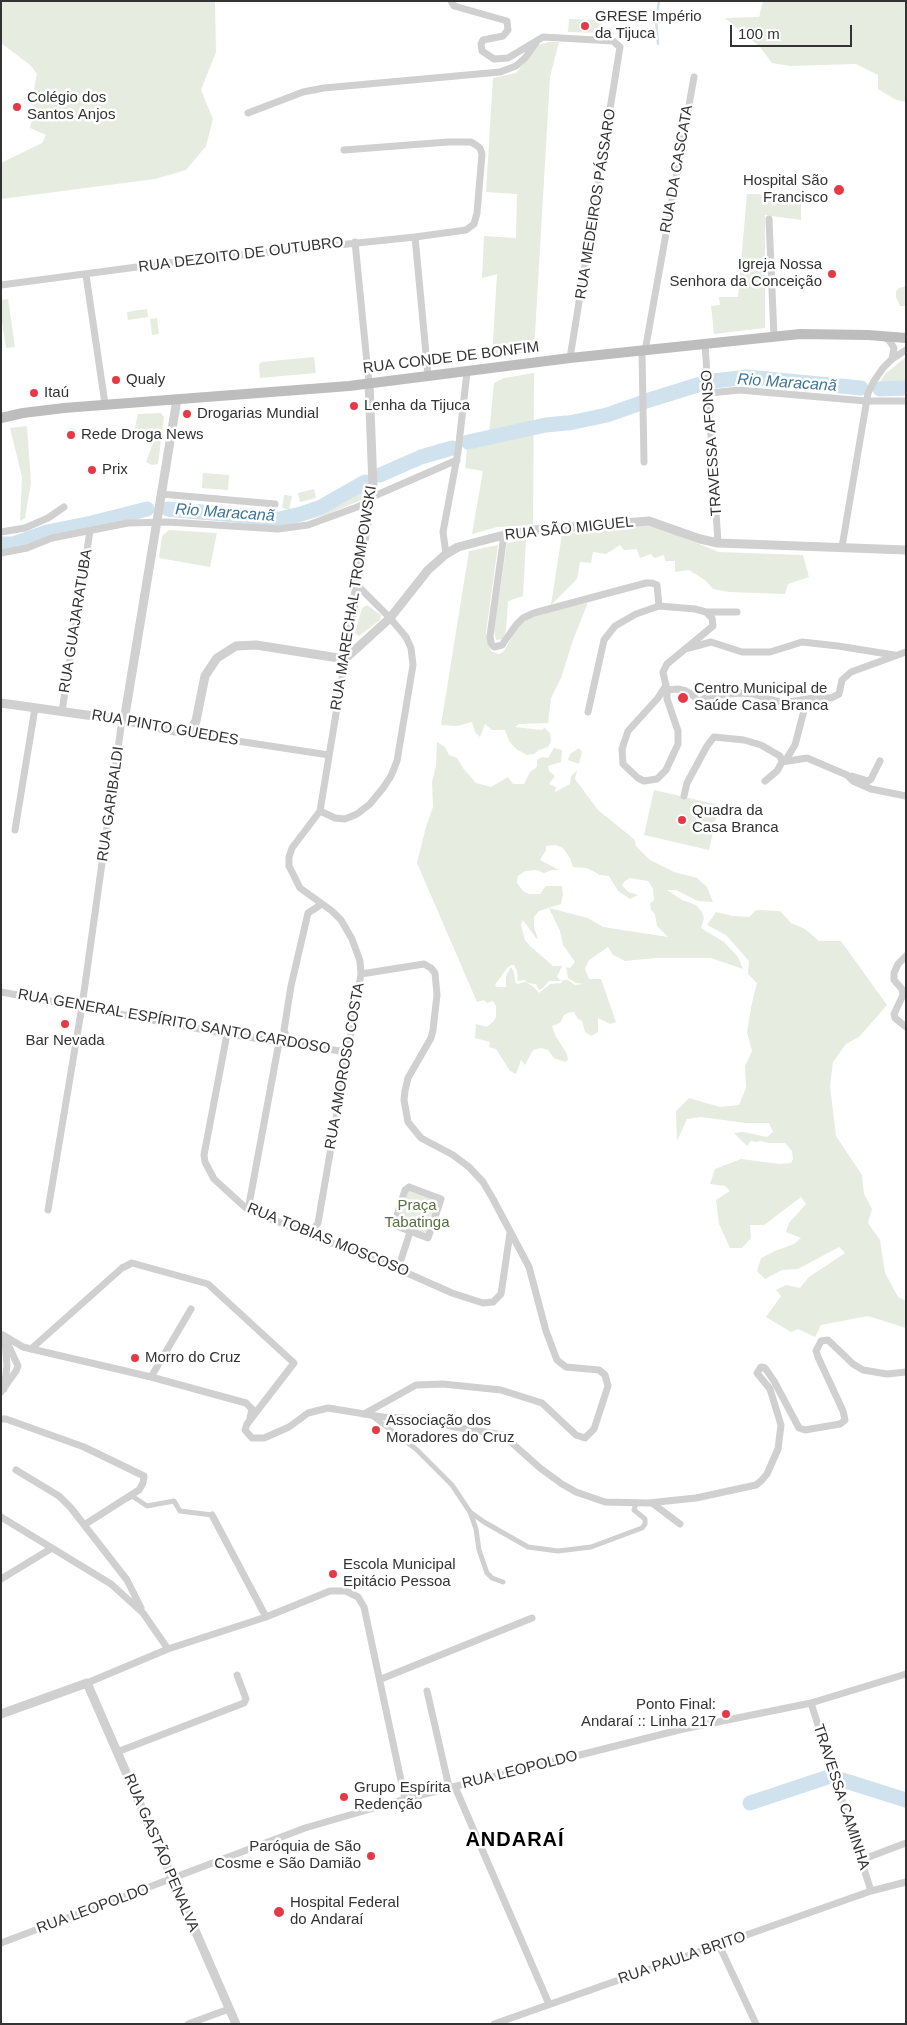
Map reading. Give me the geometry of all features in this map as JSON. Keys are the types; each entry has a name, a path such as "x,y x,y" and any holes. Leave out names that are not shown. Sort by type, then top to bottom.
{"main road":[{"name":"RUA CONDE DE BONFIM","path":"1,418 23,413 104,404 369,383 570,358 774,337 825,334 879,335 906,338"}],"street":[{"path":"451,1 454,6 507,21 508,30 503,36 483,40 481,44 482,51 489,57 501,60 508,58 543,37"},
{"path":"248,113 303,92 324,88 500,72 516,66 543,37"},
{"name":"RUA MEDEIROS PÁSSARO","path":"543,37 613,40 618,43 621,51 570,358"},
{"name":"RUA DA CASCATA","path":"644,462 644,351 694,77"},
{"name":"RUA DEZOITO DE OUTUBRO","path":"1,286 355,242 415,237 466,230 474,224 482,154 480,148 471,142 344,150"},
{"path":"769,219 774,337"},
{"path":"415,237 428,375"},
{"path":"355,242 369,383"},
{"path":"86,275 104,404"},
{"path":"842,547 868,393 872,384 892,359 895,352 892,343 879,335"},
{"name":"TRAVESSA AFONSO","path":"705,344 718,543"},
{"path":"892,359 906,350"},
{"path":"446,554 443,532 460,439 467,372"},
{"name":"RUA MARECHAL TROMPOWSKI","path":"320,811 372,497 373,470 369,383"},
{"path":"709,390 755,391 866,401 906,401"},
{"name":"RUA GARIBALDI","path":"48,1210 82,1006 122,720 125,715 177,399"},
{"path":"1,553 27,548 52,538 157,518 261,528 293,528 314,524 360,506 372,497 457,456"},
{"path":"160,498 275,504"},
{"path":"1,532 25,528 48,518 64,507"},
{"name":"RUA SÃO MIGUEL","path":"345,659 390,618 428,570 446,554 458,547 504,535 534,530 649,521 700,539 718,543 906,550"},
{"name":"RUA GUAJARATUBA","path":"62,711 90,531"},
{"path":"504,535 490,636 494,647 502,646 516,625 523,618 534,613 646,583 657,585 659,606"},
{"path":"320,811 327,816 345,819 357,814 370,804 391,776 397,761 414,664 412,648 406,637 358,586"},
{"path":"588,712 604,640 616,626 636,614 659,606 695,609 706,612 736,612"},
{"path":"666,688 628,731 622,749 623,764 644,781 657,779 666,770 678,744 678,731 667,699 666,688 663,672 667,664 683,649 713,626 712,618 706,612"},
{"path":"683,649 711,642 742,652 770,652 802,642 883,654 894,655 904,653"},
{"path":"186,733 192,729 196,720 203,685 208,671 216,658 236,646 256,645 345,659"},
{"path":"666,688 686,692 694,696 698,702 709,696 741,693 776,701 790,702 818,697 834,698 839,694 842,680 846,674 904,653"},
{"path":"765,781 777,771 795,745 807,699"},
{"name":"RUA PINTO GUEDES","path":"1,703 122,720 186,733 329,755"},
{"path":"15,830 35,708"},
{"path":"684,796 688,783 707,746 714,737 744,740 761,745 780,756 783,762"},
{"path":"783,762 808,758 847,775 868,781 874,775 880,761"},
{"path":"847,775 871,789 906,796"},
{"name":"RUA AMOROSO COSTA","path":"310,1234 318,1223 361,974 360,961 352,940 341,920 300,888 289,866 292,848 320,811"},
{"path":"289,1044 284,1030 295,967 308,913 322,904"},
{"path":"906,956 898,964 894,973 894,980 902,988 903,995 894,1014 895,1018 906,1026"},
{"path":"361,974 424,964 432,968 435,973 437,995 433,1030 408,1078 404,1100 408,1122 421,1138 453,1155 469,1167 482,1182 529,1267 546,1331 558,1360 566,1367 603,1372 608,1386 594,1429 590,1434 581,1438 542,1403 501,1390 443,1384 416,1385 364,1414"},
{"name":"RUA GENERAL ESPÍRITO SANTO CARDOSO","path":"1,992 226,1034 347,1052"},
{"name":"RUA TOBIAS MOSCOSO","path":"226,1034 204,1155 205,1162 214,1179 248,1210 398,1269 452,1293 483,1303 493,1302 500,1294 510,1233"},
{"path":"248,1210 279,1042"},
{"path":"409,1186 439,1198 442,1202 428,1238 410,1232 396,1227 394,1223 405,1190 409,1186"},
{"path":"398,1269 410,1232"},
{"path":"30,1349 122,1268 132,1263 208,1284 294,1363 246,1427"},
{"path":"151,1378 191,1309"},
{"path":"3,1336 30,1349 246,1402 252,1410 252,1415 246,1427"},
{"path":"2,1391 6,1366 3,1336"},
{"path":"2,1391 18,1366 3,1336"},
{"path":"246,1427 252,1438 264,1438 289,1427 308,1412 328,1408 372,1416 423,1419 503,1436 551,1477 576,1492 606,1502 652,1502 696,1498 756,1485 765,1477 778,1449 781,1424 770,1389 758,1372 761,1367 765,1368 774,1381 799,1428 805,1430 840,1424 845,1420 843,1410 818,1358 816,1351 821,1341 828,1340 853,1364 863,1370 887,1374 906,1372"},
{"path":"372,1416 416,1449 452,1486 470,1512 476,1529 479,1550 487,1573 498,1582 503,1582"},
{"path":"1,1419 84,1447 144,1476 142,1487 84,1525"},
{"path":"16,1470 59,1496 84,1525 127,1580 143,1613 168,1649"},
{"path":"119,1502 132,1496 147,1506 174,1501 180,1511 212,1515 266,1616"},
{"path":"470,1512 490,1526 528,1547 558,1552 591,1547 642,1528 645,1524 645,1519 634,1510 636,1502"},
{"path":"652,1502 680,1524"},
{"path":"1,1517 106,1580 143,1613"},
{"path":"1,1579 52,1548"},
{"path":"1,1714 87,1683 168,1649 266,1616 330,1591 346,1591 358,1597 364,1607 381,1679 405,1799"},
{"path":"381,1679 532,1618"},
{"name":"RUA LEOPOLDO","path":"1,1942 305,1828 405,1799 683,1729 811,1702 906,1674"},
{"path":"117,1752 244,1703 246,1699 237,1675"},
{"name":"RUA GASTÃO PENALVA","path":"87,1683 236,2024"},
{"path":"427,1691 452,1787 549,2004"},
{"name":"TRAVESSA CAMINHA","path":"811,1702 871,1891"},
{"path":"861,1860 906,1843"},
{"name":"RUA PAULA BRITO","path":"494,2024 871,1891 906,1882"},
{"path":"719,1945 756,2024"},
{"path":"188,2024 229,2009"}],"green space":[{"path":"1,1 215,1 216,52 201,90 213,119 206,146 186,170 155,179 1,199 1,163 42,143 46,135 30,128 33,116 32,99 37,74 30,65 1,43"},
{"path":"763,1 906,1 906,102 896,100 878,89 878,75 856,64 790,66 772,63 760,47 725,18 759,17"},
{"name":"GRESE Império da Tijuca","path":"569,19 602,20 602,33 568,32"},
{"path":"559,42 550,77 534,351 492,357 497,274 482,278 484,236 516,238 517,194 486,192 493,78 516,73 539,45"},
{"path":"747,194 801,194 801,220 765,215 765,328 714,334 711,306 720,305 719,297 738,297"},
{"path":"906,286 906,306 900,306 896,297 896,291"},
{"path":"8,299 15,347 6,348 1,315 1,300"},
{"path":"147,309 148,317 128,320 127,312"},
{"path":"157,318 159,334 152,335 150,319"},
{"path":"314,357 316,373 260,378 259,365 261,362"},
{"path":"906,357 906,384 879,384 885,374"},
{"path":"534,373 533,525 497,527 472,534 483,471 465,468 468,440 489,434 494,383 504,378"},
{"path":"161,413 164,417 158,464 152,465 146,462 154,440 150,437 150,434 134,432 138,414"},
{"path":"27,426 31,483 25,518 20,521 22,477 10,428"},
{"path":"203,473 229,475 228,490 202,488"},
{"path":"365,487 361,500 328,514 297,523 272,525 168,517 167,514 226,521 285,521 301,519 323,511"},
{"path":"314,489 316,498 300,502 298,493"},
{"path":"284,495 292,496 289,510 282,508"},
{"path":"646,525 662,529 719,552 803,555 809,577 788,584 785,594 729,592 713,589 705,580 689,570 675,572 675,561 665,561 664,555 654,558 651,554 640,558 637,549 624,550 620,545 606,554 593,552 591,563 580,562 577,579 551,605 562,534"},
{"path":"169,530 217,533 210,567 159,558 162,536"},
{"path":"526,540 523,596 508,601 506,631 503,639 496,640 494,630 507,543"},
{"path":"498,545 486,633 491,651 499,654 504,651 518,627 529,618 587,603 561,678 551,698 548,723 519,724 515,727 541,730 545,728 550,733 551,741 548,747 534,754 527,755 516,749 509,741 505,730 492,730 485,724 480,737 475,732 472,722 457,726 441,725 469,551"},
{"path":"367,605 381,615 380,620 359,636 355,633 362,608"},
{"path":"437,742 445,747 449,755 457,758 476,783 491,787 508,777 513,784 524,784 530,772 537,767 537,760 542,757 548,758 554,748 562,750 561,762 548,766 549,771 555,776 549,784 556,787 555,792 570,784 571,776 577,770 575,779 598,810 635,840 636,846 650,860 674,872 697,878 707,887 713,902 698,901 676,890 667,890 682,900 696,905 704,918 701,928 724,942 738,957 743,969 711,958 655,958 625,961 613,955 608,947 589,960 585,969 589,979 601,979 616,1022 610,1024 598,1018 598,1032 591,1036 585,1032 582,1021 578,1019 574,1012 564,1015 560,1023 552,1026 555,1035 567,1054 568,1060 565,1062 554,1058 548,1050 541,1048 533,1050 525,1065 521,1060 516,1074 510,1071 496,1049 489,1047 490,1042 475,1038 476,1024 487,1027 493,1022 496,1017 496,1006 493,1001 487,1003 484,1000 477,1002 417,863 433,807 432,782 436,766","holes":["555,845 563,848 570,858 573,867 587,868 600,875 609,876 618,891 630,899 638,895 628,892 622,885 625,881 630,878 648,881 653,889 654,900 650,904 651,910 655,914 657,926 668,937 603,927 588,918 549,908 560,931 563,945 575,962 570,968 566,967 568,978 576,983 584,984 575,985 568,980 563,980 561,983 550,984 539,993 534,987 525,982 517,984 511,967 506,976 506,987 497,987 495,985 507,968 512,965 514,965 517,971 518,981 525,980 527,983 536,984 539,990 549,981 561,981 557,977 562,966 553,966 530,946 525,940 521,925 523,920 538,939 534,927 534,917 539,911 561,904 562,886 546,886 540,894 529,894 523,891 517,883 518,876 525,871 536,870 544,873 559,870 540,860 546,850 546,846"]},
{"path":"579,748 582,752 579,764 568,760 570,754"},
{"name":"Quadra da Casa Branca","path":"654,790 719,805 709,850 644,835"},
{"path":"756,910 780,911 791,923 805,929 819,941 841,941 887,1005 859,1037 846,1044 833,1062 830,1086 836,1136 862,1175 864,1194 872,1209 868,1223 880,1240 885,1273 898,1297 906,1301 906,1328 868,1316 821,1325 815,1337 798,1329 791,1332 766,1317 781,1296 776,1290 786,1285 800,1288 809,1277 845,1253 839,1247 798,1269 782,1270 765,1279 757,1271 761,1258 794,1244 801,1238 786,1232 789,1223 806,1204 801,1197 764,1225 750,1225 751,1238 742,1248 730,1248 719,1224 716,1200 730,1191 725,1186 710,1184 715,1169 741,1159 780,1164 791,1163 793,1159 792,1151 785,1143 751,1141 747,1146 734,1133 743,1132 767,1137 773,1132 769,1123 746,1123 701,1117 687,1119 677,1141 676,1111 689,1098 720,1107 739,1105 746,1088 745,1066 752,1051 747,1032 757,983 748,974 749,961 726,935 707,925 716,912 749,917"},
{"name":"Praça Tabatinga","path":"408,1189 439,1199 428,1236 396,1226"}],"waterway":[{"path":"658,44 656,20 659,1"},
{"name":"Rio Maracanã","path":"714,381 747,377 861,388"},
{"name":"Rio Maracanã","path":"646,401 704,383"},
{"name":"Rio Maracanã","path":"880,389 906,388"},
{"name":"Rio Maracanã","path":"569,423 607,415 641,403"},
{"name":"Rio Maracanã","path":"468,442 546,425 566,423"},
{"name":"Rio Maracanã","path":"380,475 421,457 452,448"},
{"name":"Rio Maracanã","path":"168,509 279,519 321,507 365,482"},
{"name":"Rio Maracanã","path":"1,544 13,544 47,532 147,509"},
{"path":"750,1803 825,1778"},
{"path":"839,1779 906,1800"}],"place":[{"name":"GRESE Império da Tijuca","path":"585,26"},
{"name":"Colégio dos Santos Anjos","path":"17,107"},
{"name":"Hospital São Francisco","path":"839,190"},
{"name":"Igreja Nossa Senhora da Conceição","path":"832,274"},
{"name":"Qualy","path":"116,380"},
{"name":"Itaú","path":"34,393"},
{"name":"Lenha da Tijuca","path":"354,406"},
{"name":"Drogarias Mundial","path":"187,414"},
{"name":"Rede Droga News","path":"71,435"},
{"name":"Prix","path":"92,470"},
{"name":"Centro Municipal de Saúde Casa Branca","path":"683,698"},
{"name":"Quadra da Casa Branca","path":"682,820"},
{"name":"Bar Nevada","path":"65,1024"},
{"name":"Morro do Cruz","path":"135,1358"},
{"name":"Associação dos Moradores do Cruz","path":"376,1430"},
{"name":"Escola Municipal Epitácio Pessoa","path":"333,1574"},
{"name":"Ponto Final: Andaraí :: Linha 217","path":"726,1714"},
{"name":"Grupo Espírita Redenção","path":"344,1797"},
{"name":"Paróquia de São Cosme e São Damião","path":"371,1856"},
{"name":"Hospital Federal do Andaraí","path":"279,1912"}],"district":[{"name":"ANDARAÍ","path":"515,1840"}]}
